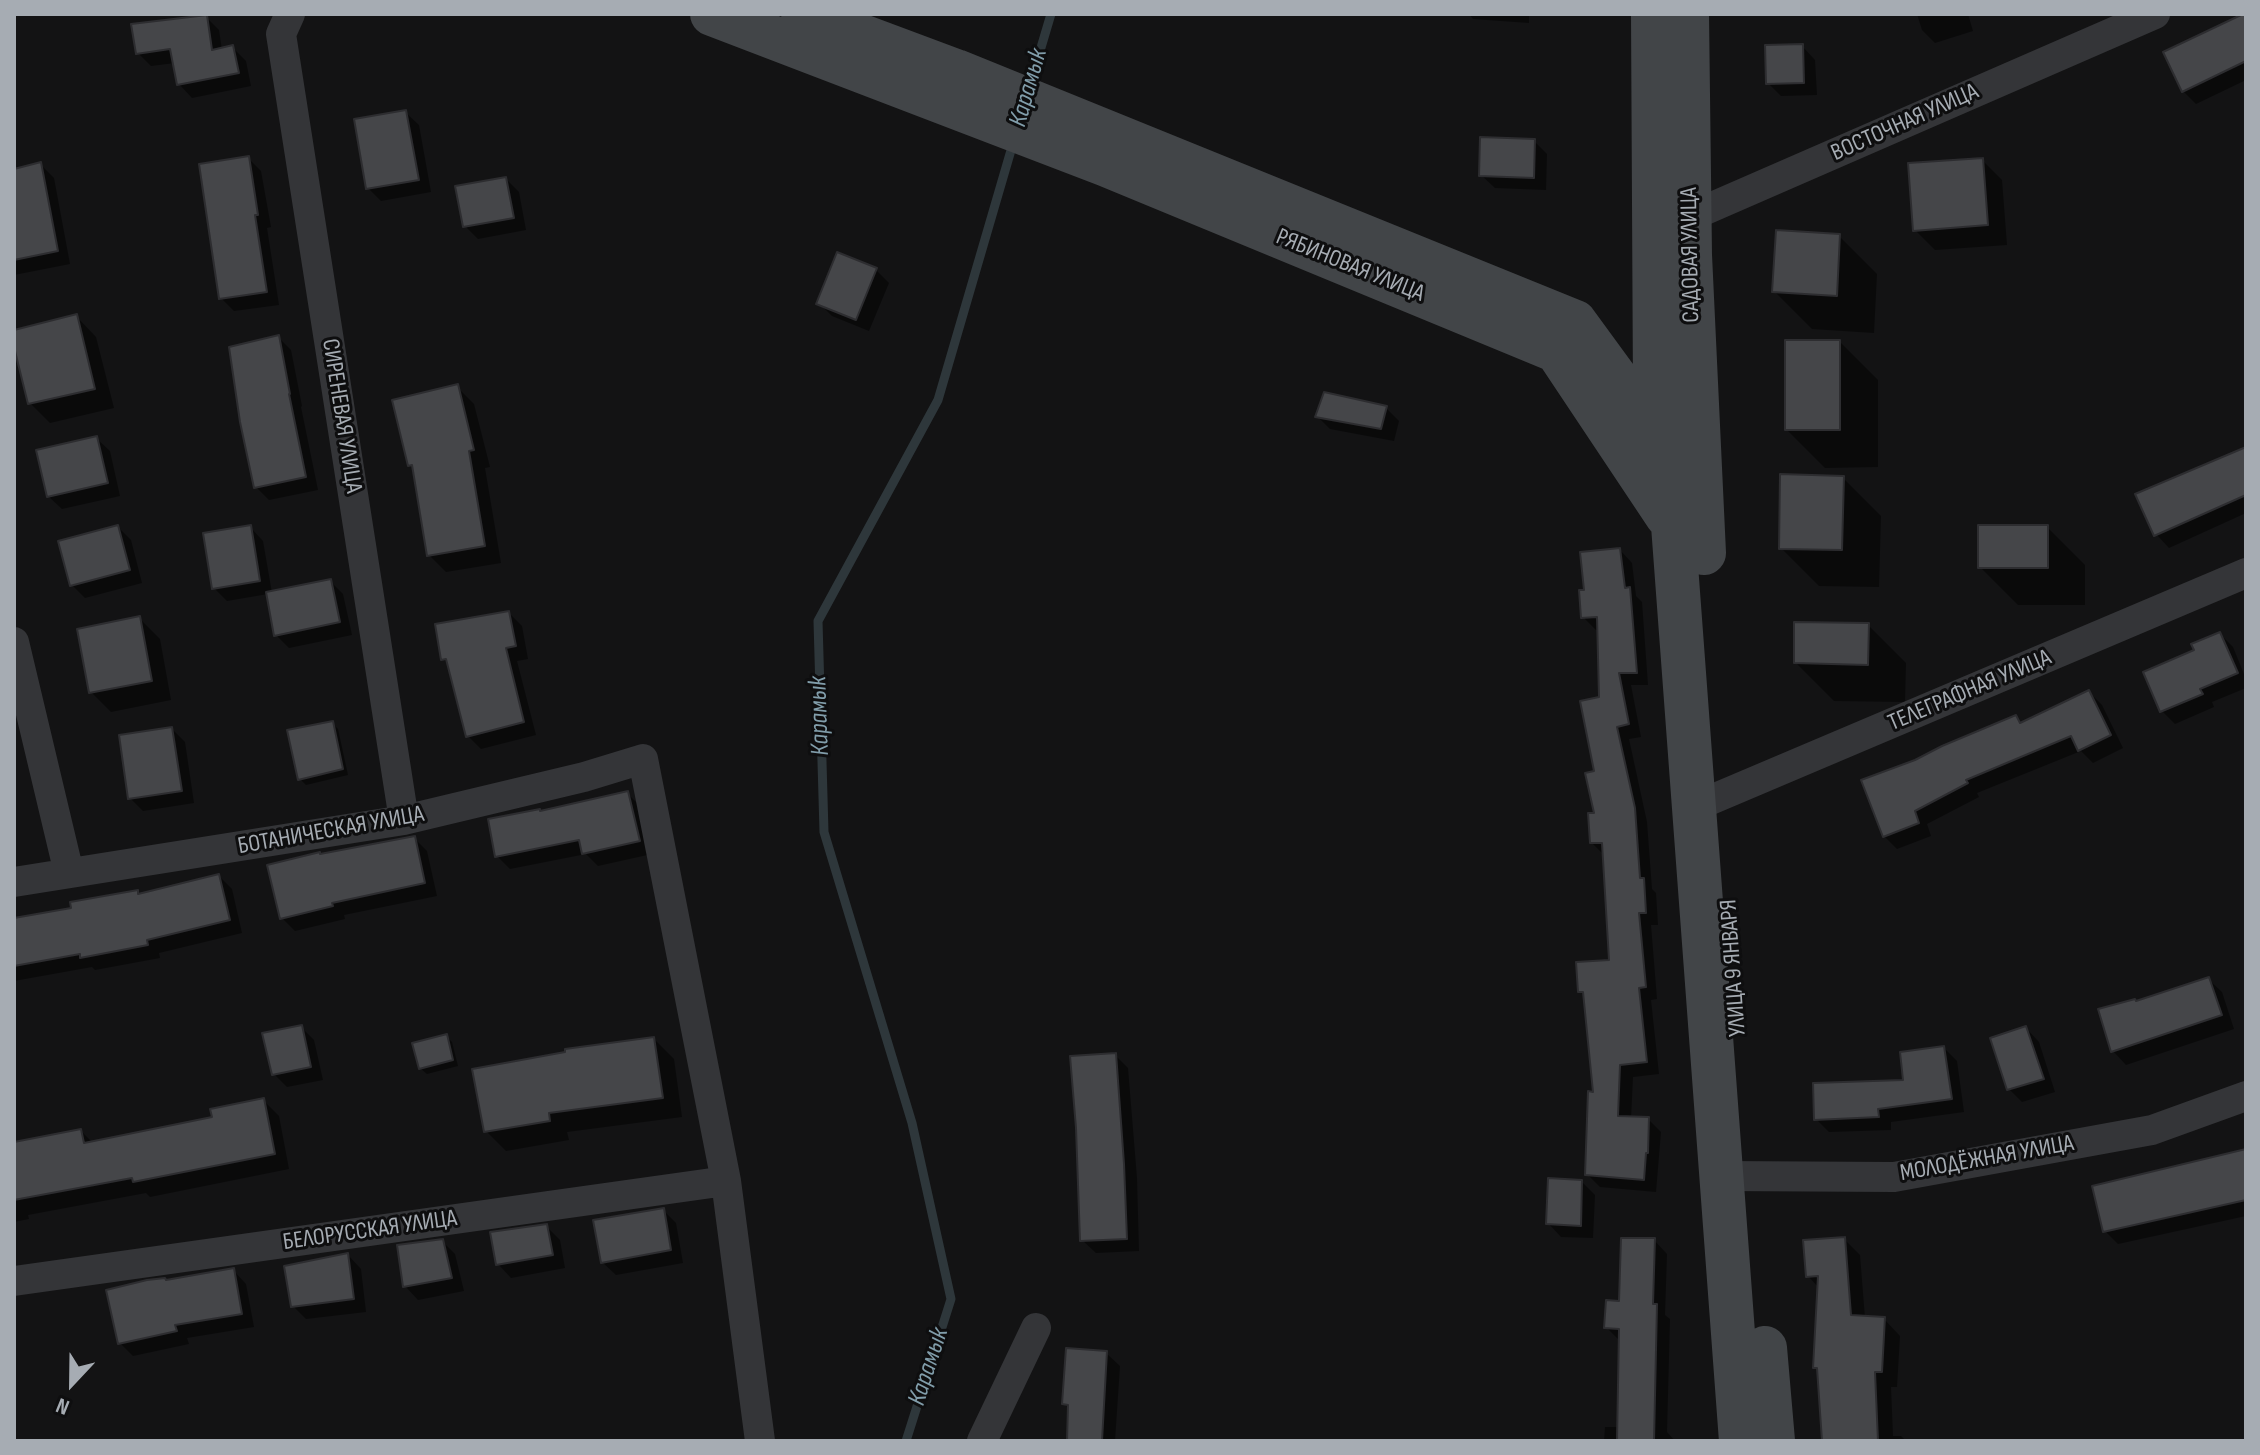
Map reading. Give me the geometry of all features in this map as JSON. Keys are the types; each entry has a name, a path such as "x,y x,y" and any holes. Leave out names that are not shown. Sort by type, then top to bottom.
{"main road":[{"path":"712,14 952,88"},
{"path":"803,14 952,88"},
{"name":"САДОВАЯ УЛИЦА","path":"1653,14 1672,225 1686,510"},
{"name":"САДОВАЯ УЛИЦА","path":"1672,225 1687,14"},
{"name":"РЯБИНОВАЯ УЛИЦА","path":"952,88 1110,150 1557,351 1686,510"},
{"path":"1110,150 1575,322 1662,441"},
{"path":"1672,225 1655,393 1662,441 1686,510"},
{"name":"УЛИЦА 9 ЯНВАРЯ","path":"1686,510 1736,1176 1741,1441"},
{"name":"УЛИЦА 9 ЯНВАРЯ","path":"1736,1176 1773,1441"}],"street":[{"name":"СИРЕНЕВАЯ УЛИЦА","path":"290,14 281,34 404,820"},
{"name":"ВОСТОЧНАЯ УЛИЦА","path":"1672,225 2155,14"},
{"name":"ТЕЛЕГРАФНАЯ УЛИЦА","path":"1707,802 2246,573"},
{"path":"14,642 69,873"},
{"name":"БОТАНИЧЕСКАЯ УЛИЦА","path":"14,882 404,820 584,777 643,759 726,1181"},
{"name":"МОЛОДЁЖНАЯ УЛИЦА","path":"1736,1176 1894,1177 2152,1130 2246,1096"},
{"path":"726,1181 760,1441"},
{"name":"БЕЛОРУССКАЯ УЛИЦА","path":"14,1281 726,1181"},
{"path":"982,1441 1036,1328"}],"building":[{"path":"2246,14 2246,61 2182,92 2163,52"},
{"path":"207,15 212,50 233,45 239,73 177,85 170,49 136,54 131,24"},
{"path":"1803,44 1804,83 1766,84 1765,45"},
{"path":"406,110 419,180 366,189 354,119"},
{"path":"1480,137 1535,139 1534,178 1479,176"},
{"path":"249,156 267,292 219,299 199,164"},
{"path":"1983,158 1988,225 1913,231 1908,163"},
{"path":"41,162 58,251 14,260 14,169"},
{"path":"506,177 514,218 463,227 455,186"},
{"path":"1776,230 1840,234 1837,296 1772,292"},
{"path":"837,252 877,268 856,320 816,304"},
{"path":"77,314 95,389 28,404 14,347 14,330"},
{"path":"279,335 306,477 254,488 229,347"},
{"path":"1785,340 1840,340 1840,430 1785,430"},
{"path":"458,384 474,450 469,451 485,546 427,556 412,465 408,466 392,400"},
{"path":"1324,392 1387,406 1381,429 1315,417"},
{"path":"97,436 108,483 47,497 36,450"},
{"path":"2246,447 2246,495 2154,536 2135,494"},
{"path":"1780,474 1844,476 1842,550 1779,549"},
{"path":"118,525 130,570 70,586 58,541"},
{"path":"251,525 260,581 212,589 203,533"},
{"path":"1978,525 2048,525 2048,568 1978,568"},
{"path":"1620,548 1625,588 1630,587 1637,673 1619,673 1629,724 1617,727 1635,808 1640,878 1644,878 1646,913 1639,913 1646,987 1639,988 1647,1062 1620,1065 1618,1116 1649,1117 1644,1180 1585,1175 1588,1091 1593,1092 1583,992 1578,992 1576,962 1609,960 1602,843 1590,843 1588,813 1594,813 1585,773 1594,771 1580,701 1599,697 1597,617 1581,618 1579,590 1584,590 1580,552"},
{"path":"331,579 340,622 274,636 266,592"},
{"path":"509,611 516,646 506,648 524,722 466,737 446,659 441,660 435,624"},
{"path":"140,616 152,681 89,693 77,629"},
{"path":"1794,622 1869,623 1868,665 1794,663"},
{"path":"2220,632 2238,673 2200,689 2203,694 2160,712 2143,672 2194,650 2191,644"},
{"path":"2089,690 2111,735 2078,751 2071,736 1966,780 1968,783 1915,811 1919,823 1883,837 1861,780 1915,760 2016,715 2020,723"},
{"path":"333,721 343,769 298,780 287,730"},
{"path":"172,727 182,791 128,799 119,735"},
{"path":"628,791 640,841 582,854 579,840 495,857 488,819"},
{"path":"415,836 425,883 332,903 333,906 280,919 267,865 320,852"},
{"path":"219,874 230,920 147,940 148,945 14,966 14,918 71,908 70,902 138,890 138,894"},
{"path":"2209,977 2222,1015 2111,1052 2098,1009 2136,1001"},
{"path":"302,1025 311,1067 272,1075 262,1033"},
{"path":"2026,1026 2044,1079 2007,1090 1990,1038"},
{"path":"447,1034 453,1060 419,1069 412,1043"},
{"path":"654,1037 663,1098 549,1113 550,1121 484,1132 472,1069 565,1052 565,1049"},
{"path":"1944,1046 1952,1099 1878,1109 1879,1117 1814,1120 1813,1083 1903,1080 1900,1052"},
{"path":"1116,1053 1127,1239 1080,1241 1070,1056"},
{"path":"264,1098 275,1154 133,1182 132,1178 14,1200 14,1142 81,1129 84,1143 212,1117 210,1109"},
{"path":"2246,1149 2246,1200 2103,1232 2092,1186"},
{"path":"1548,1178 1582,1180 1581,1226 1546,1224"},
{"path":"664,1208 671,1250 601,1263 593,1220"},
{"path":"547,1224 553,1255 496,1265 490,1232"},
{"path":"1845,1237 1851,1315 1885,1317 1882,1372 1875,1372 1878,1441 1822,1441 1817,1368 1813,1368 1818,1276 1806,1277 1803,1240"},
{"path":"1621,1238 1655,1238 1654,1441 1617,1441 1619,1329 1604,1328 1606,1300 1619,1301"},
{"path":"443,1239 452,1278 403,1287 397,1245"},
{"path":"348,1253 354,1299 291,1307 284,1266"},
{"path":"234,1268 242,1314 175,1325 177,1331 118,1344 106,1290 147,1280 166,1280"},
{"path":"1066,1348 1107,1351 1102,1441 1067,1441 1068,1405 1062,1404"}],"waterway":[{"name":"Карамык","path":"1029,88 1051,14"},
{"name":"Карамык","path":"906,1441 951,1299 912,1123 824,832 818,621 938,400 1014,140"}]}
